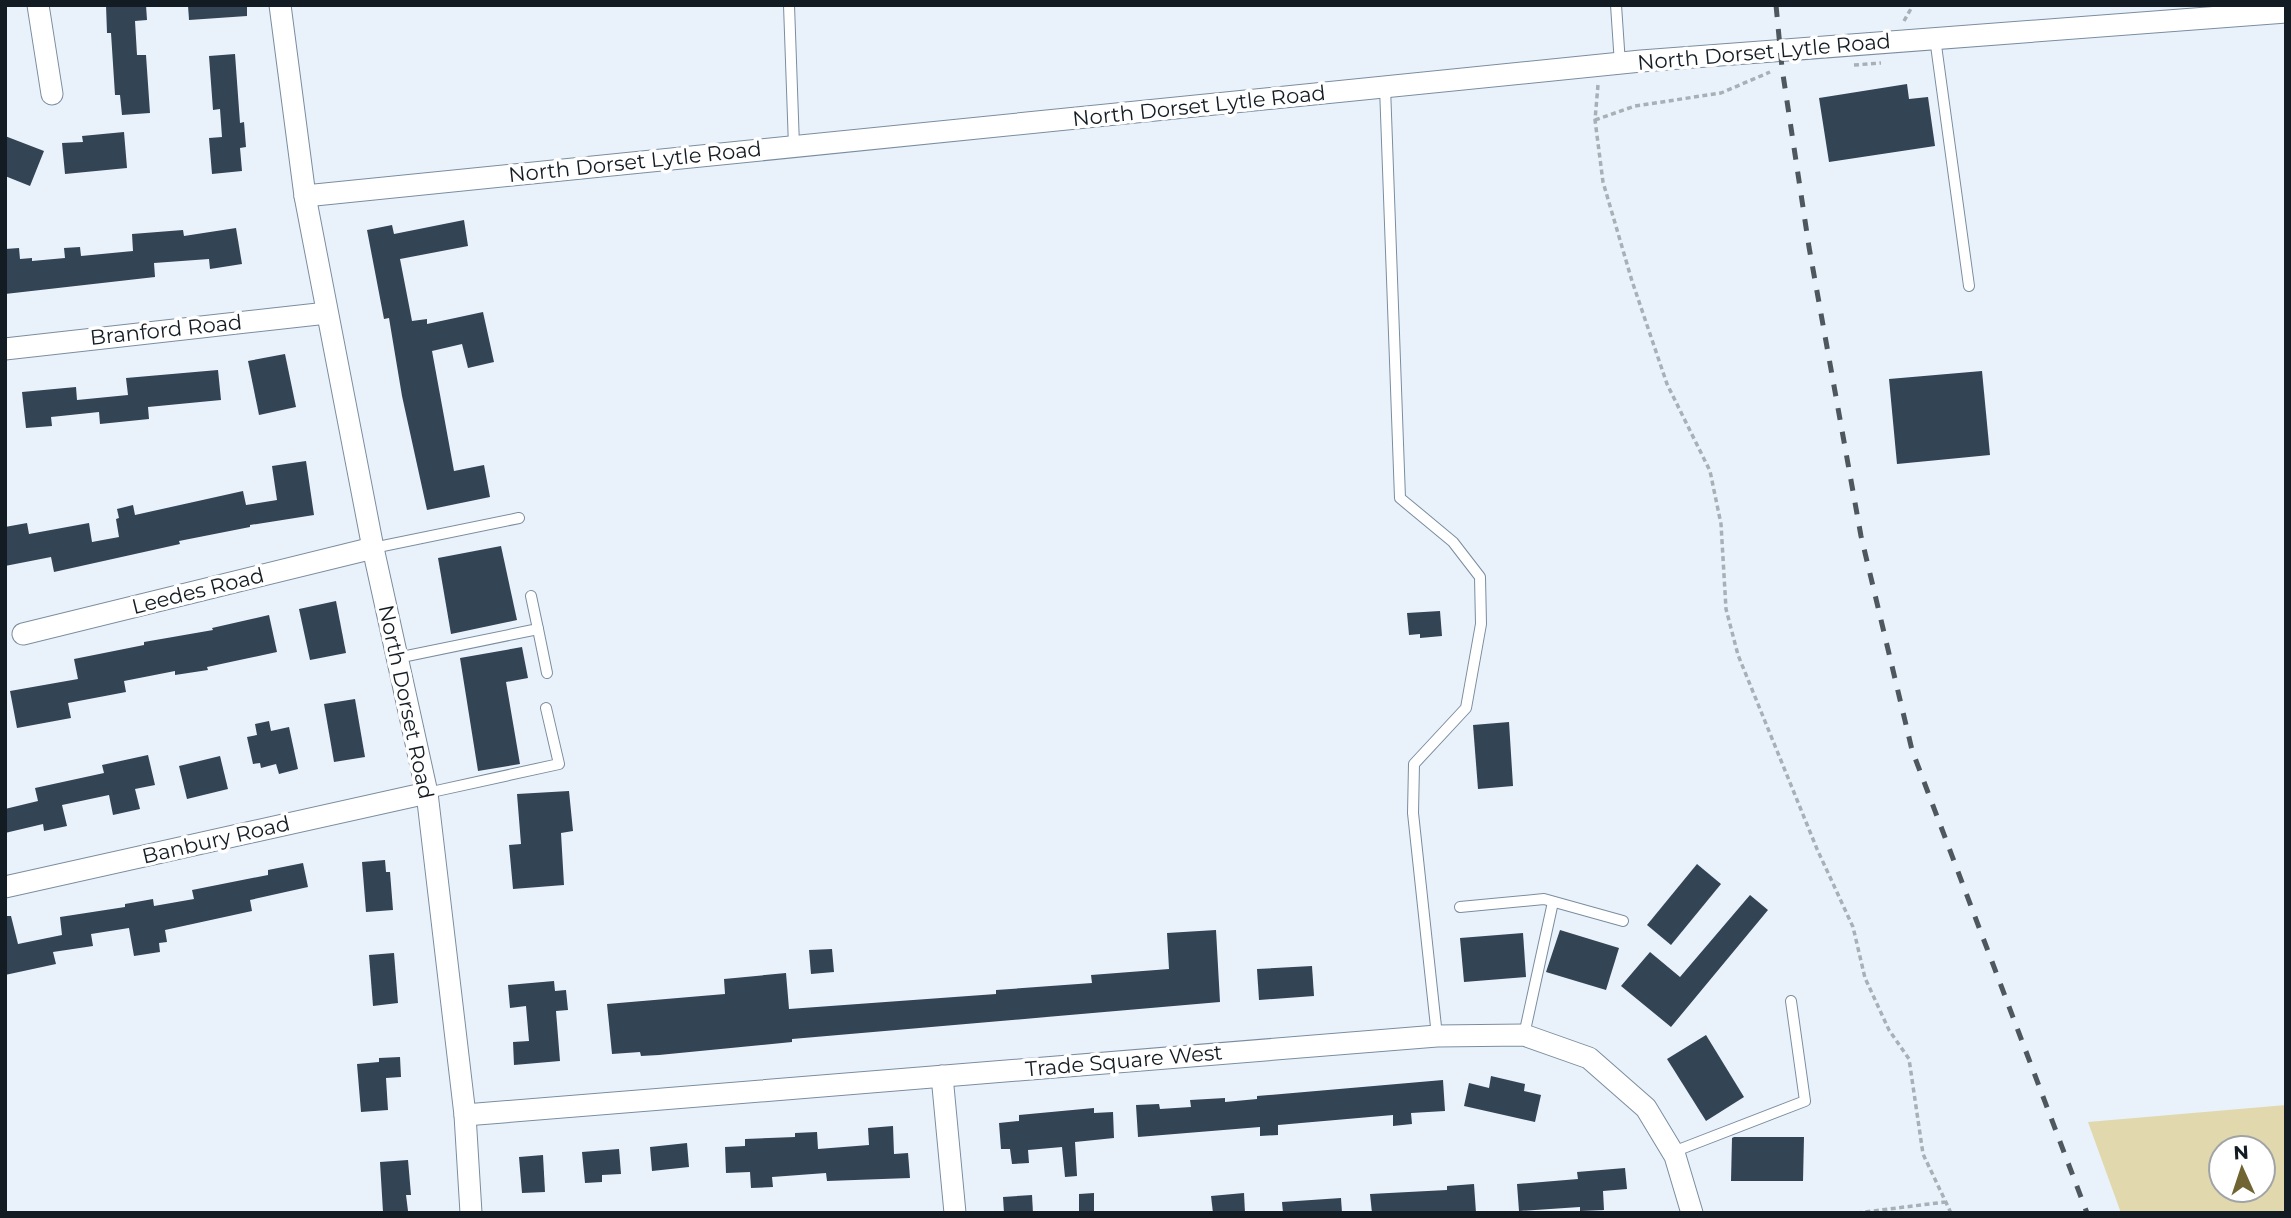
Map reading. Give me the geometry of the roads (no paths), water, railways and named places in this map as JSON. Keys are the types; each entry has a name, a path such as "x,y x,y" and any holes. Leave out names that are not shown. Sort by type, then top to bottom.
{"street":[{"path":"37,5 52,94"},
{"path":"280,5 305,195"},
{"name":"North Dorset Lytle Road","path":"305,195 1610,65 2286,12"},
{"name":"North Dorset Road","path":"305,195 373,548 427,793 465,1115 471,1213"},
{"name":"Branford Road","path":"5,349 327,313"},
{"name":"Leedes Road","path":"23,634 373,548"},
{"name":"Banbury Road","path":"5,887 427,793"},
{"name":"Trade Square West","path":"465,1115 1437,1037 1524,1035 1589,1058 1646,1108 1673,1152 1692,1213"},
{"path":"942,1076 955,1213"}],"lane":[{"path":"789,5 794,146"},
{"path":"1610,65 1616,5"},
{"path":"1935,38 1969,286"},
{"path":"1385,87 1400,498 1453,542 1480,577 1481,624 1466,708 1414,764 1413,813 1437,1037"},
{"path":"373,548 519,517"},
{"path":"531,596 547,673"},
{"path":"397,658 538,629"},
{"path":"427,793 558,764 546,708"},
{"path":"1460,907 1544,899 1623,921"},
{"path":"1524,1035 1553,902"},
{"path":"1673,1152 1805,1101 1791,1000"}],"railway":[{"path":"1776,5 1782,68 1809,247 1861,536 1912,750 2087,1213"}]}
